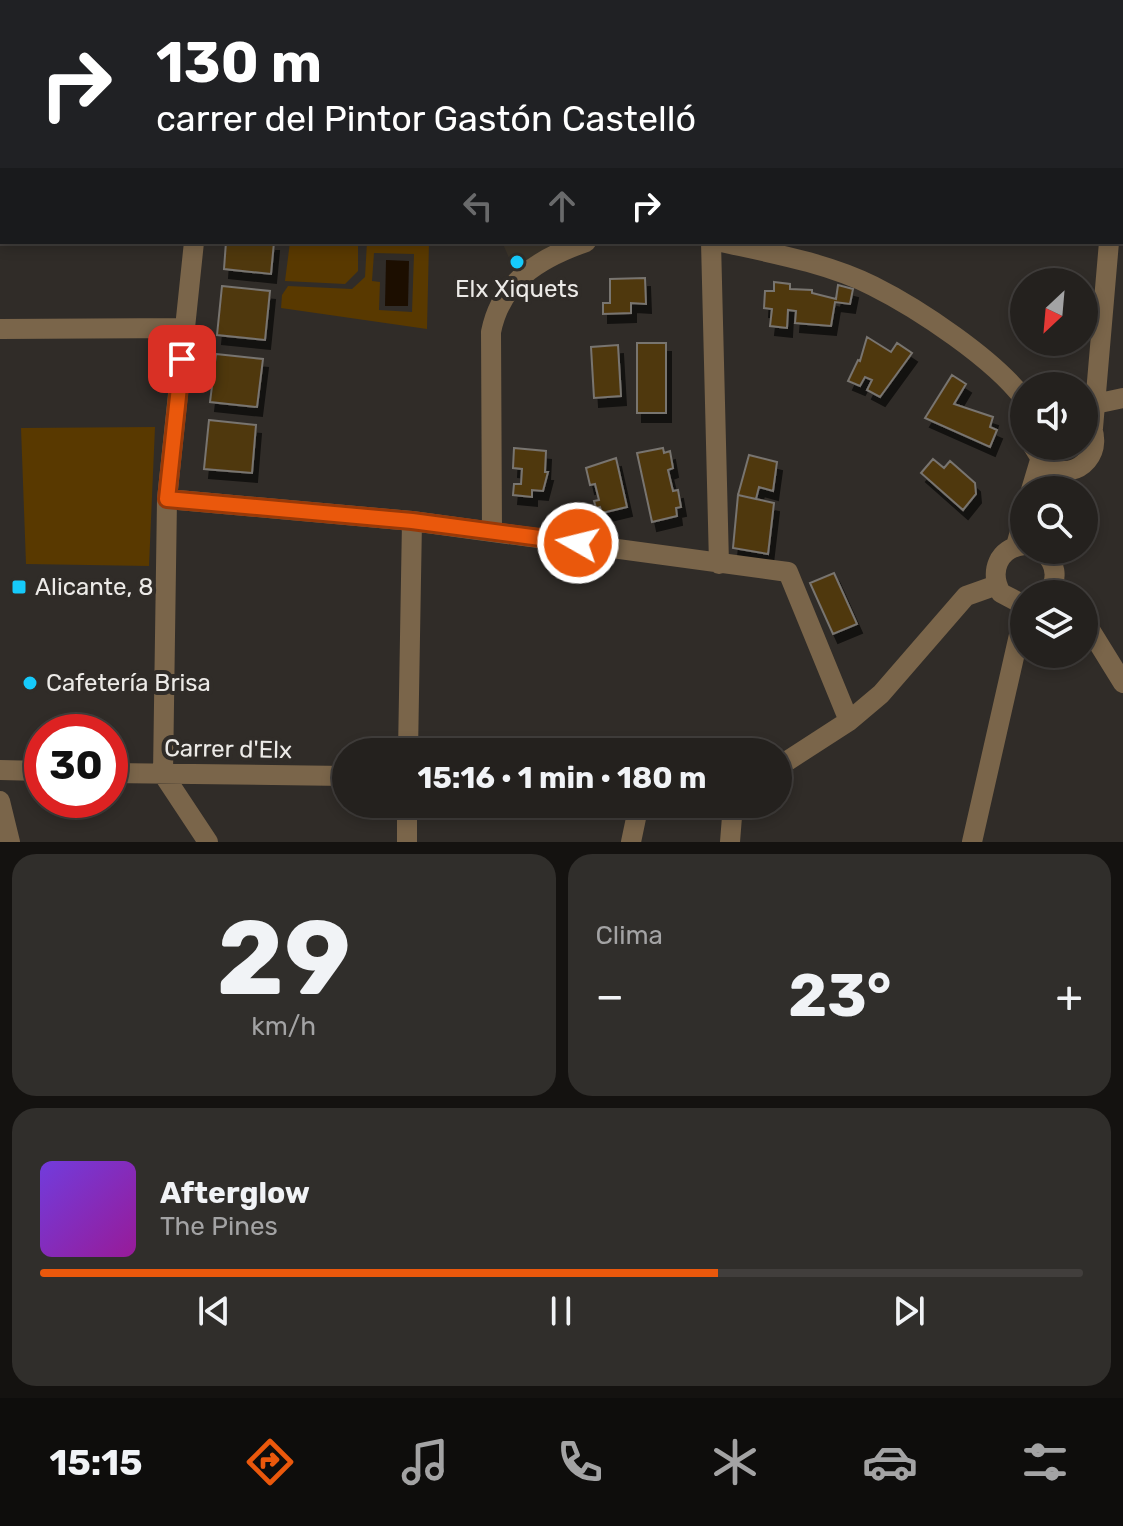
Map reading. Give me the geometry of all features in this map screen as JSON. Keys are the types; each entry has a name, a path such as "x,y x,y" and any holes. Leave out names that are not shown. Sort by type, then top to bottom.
{"street":[{"path":"194,244 167,499 163,774 208,842"},
{"path":"492,531 491,332 494,316 504,296 533,266 554,253 580,244"},
{"path":"711,244 719,564"},
{"path":"730,244 789,257 873,286 956,339 1010,381"},
{"path":"1096,372 1109,244"},
{"path":"0,329 186,328"},
{"path":"1098,412 1123,398"},
{"path":"1042,460 1057,476"},
{"path":"1068,476 1088,460"},
{"path":"167,499 412,521 788,572 849,721"},
{"path":"408,738 412,521"},
{"path":"1010,552 1000,557 995,575 997,585 1010,601"},
{"path":"792,758 849,721 881,694 966,596 997,585"},
{"path":"1098,643 1123,683"},
{"path":"972,842 1012,668"},
{"path":"0,770 24,771"},
{"name":"Carrer d'Elx","path":"128,773 332,776"},
{"path":"0,801 10,842"},
{"path":"407,818 407,842"},
{"path":"631,842 636,818"},
{"path":"730,842 732,818"}],"shaded area":[{"path":"290,244 358,244 358,271 345,284 285,281"},
{"path":"367,244 429,244 427,329 281,308 282,295 288,286 352,289 365,277","holes":["374,253 414,254 412,312 379,310 380,282 372,281"]},
{"name":"Elx Xiquets","path":"503,244 556,244 514,269"},
{"path":"386,260 409,261 408,306 385,306"},
{"path":"155,427 149,566 26,564 21,428"}],"building":[{"path":"226,244 274,244 271,274 224,269"},
{"path":"645,278 646,304 631,303 631,313 603,314 603,303 610,303 610,279"},
{"path":"774,282 790,284 790,289 812,290 812,293 836,299 838,285 853,289 850,304 835,302 831,326 795,323 796,311 788,310 787,328 770,326 772,309 764,308 765,291 774,291"},
{"path":"222,286 270,291 265,340 217,335"},
{"path":"867,337 891,352 897,343 912,353 880,397 867,390 872,380 865,377 860,386 848,381 860,361"},
{"path":"637,343 666,343 666,413 637,413"},
{"path":"618,345 621,396 594,398 591,347"},
{"path":"216,354 263,359 257,407 210,402"},
{"path":"952,375 966,384 954,404 993,417 990,427 997,430 990,447 925,418"},
{"path":"209,420 256,425 252,473 204,469"},
{"path":"514,448 546,451 545,472 548,472 543,491 532,490 532,497 513,495 514,484 521,484 522,469 513,468"},
{"path":"663,448 664,453 670,451 673,468 668,470 673,491 678,490 681,507 676,508 677,516 652,522 637,453"},
{"path":"749,455 777,462 773,491 759,487 756,499 738,495"},
{"path":"616,458 627,507 602,513 600,507 596,508 594,501 599,500 595,484 590,485 586,468"},
{"path":"933,459 944,468 950,461 975,483 976,494 963,510 921,473"},
{"path":"738,495 774,503 768,554 733,548"},
{"path":"834,573 857,624 833,634 810,583"}],"place":[{"name":"Elx Xiquets","path":"517,262"},
{"name":"Alicante, 8","path":"19,587"},
{"name":"Cafetería Brisa","path":"30,683"}],"route":[{"path":"182,359 167,499 412,521 578,543"}]}
